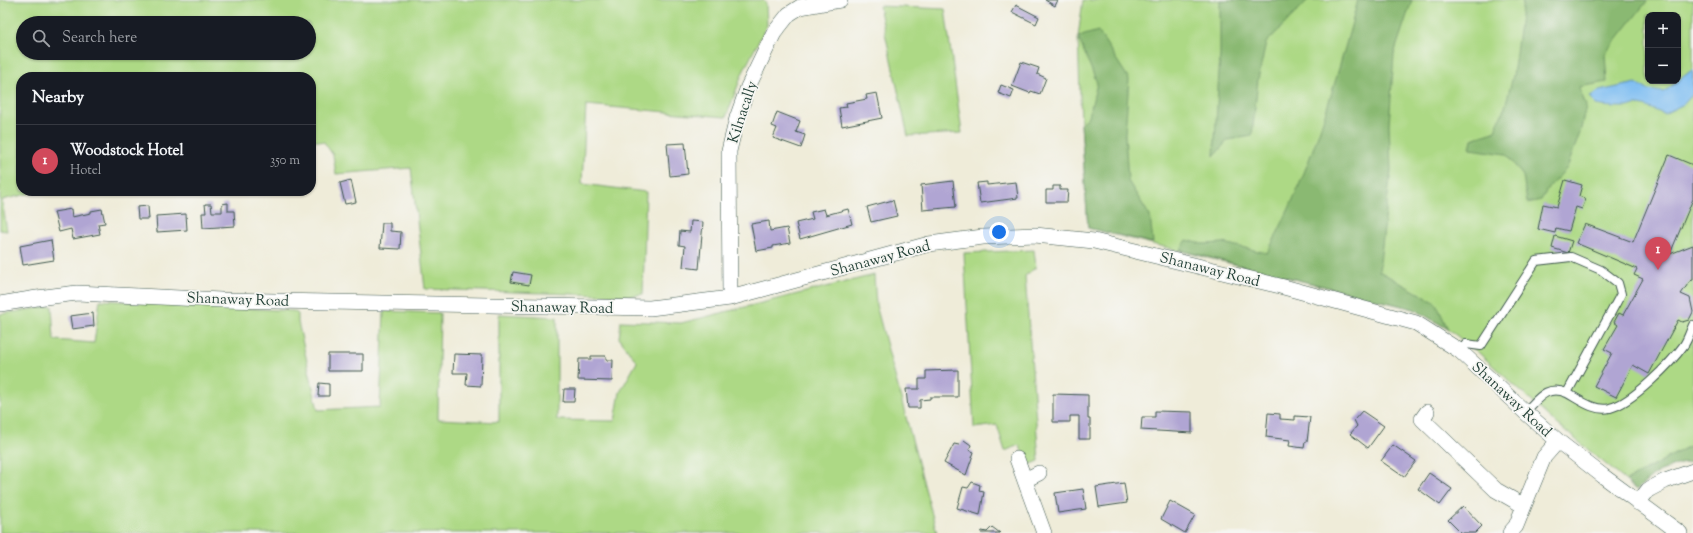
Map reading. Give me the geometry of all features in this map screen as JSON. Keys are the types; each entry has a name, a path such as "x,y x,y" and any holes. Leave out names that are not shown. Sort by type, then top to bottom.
{"street":[{"name":"Kilnacally","path":"730,298 729,151 737,118 748,86 774,33 789,14 800,7 840,0"},
{"name":"Shanaway Road","path":"0,304 77,293 221,300 650,308 730,298 929,244 983,237 1034,235 1094,241 1280,286 1416,323 1460,351 1525,412 1558,440 1638,503 1680,533"},
{"path":"1426,412 1422,419 1433,430 1496,490 1524,506"},
{"path":"1510,533 1516,526 1544,457 1558,440"},
{"path":"1017,459 1044,533"},
{"path":"1638,503 1648,490 1665,481 1693,470"},
{"path":"1025,480 1039,474"}],"lane":[{"path":"1460,351 1466,344 1480,346 1536,261 1571,257 1601,270 1618,283 1621,294 1567,393"},
{"path":"1525,412 1547,391 1558,390 1567,393 1592,407 1609,408 1627,400 1666,367 1685,344 1693,325"}],"green space":[{"path":"0,0 763,0 766,3 767,25 743,72 726,117 586,105 582,184 646,192 643,294 631,296 425,289 411,168 336,174 333,155 324,142 316,141 316,72 16,72 16,196 19,196 2,200 7,231 0,230"},
{"path":"1083,0 1693,0 1693,444 1626,481 1550,418 1479,353 1448,329 1414,309 1088,228 1081,124 1078,37"},
{"path":"1220,0 1308,0 1266,43 1258,79 1252,136 1228,140 1214,156 1220,55"},
{"path":"1358,0 1412,0 1394,54 1389,125 1391,170 1379,271 1436,303 1448,329 1414,309 1180,250 1187,240 1202,244 1223,243 1267,253 1309,161 1340,65"},
{"path":"1523,0 1648,0 1605,54 1607,82 1579,87 1586,106 1580,133 1567,168 1549,187 1541,200 1527,203 1523,176 1506,154 1470,149 1472,139 1494,132 1505,107 1513,76"},
{"path":"879,6 945,9 962,133 908,136"},
{"path":"1098,31 1129,79 1125,134 1128,181 1150,216 1153,243 1088,228 1081,124 1089,116 1097,83 1078,37"},
{"path":"1034,250 1036,267 1025,276 1039,461 1029,465 1019,445 1005,451 997,425 974,428 964,253"},
{"path":"874,275 876,305 937,533 0,533 0,314 52,306 54,340 94,343 100,300 294,311 298,314 298,322 318,410 380,407 384,311 440,313 438,419 499,422 499,314 557,317 557,420 615,421 620,392 637,362 619,338 621,321 681,323"},
{"path":"1693,444 1693,462 1680,464 1658,472 1636,490 1626,481"}],"water":[{"path":"1693,69 1693,94 1684,104 1664,114 1640,105 1607,107 1596,105 1590,96 1599,91 1636,83 1648,90 1664,92 1674,84 1681,84 1681,79"}],"building":[{"path":"1045,0 1058,0 1055,6"},
{"path":"1016,5 1039,17 1036,24 1012,12"},
{"path":"1021,62 1039,68 1037,74 1046,78 1040,94 1031,91 1030,93 1012,86"},
{"path":"1001,85 1014,90 1011,98 998,93"},
{"path":"877,93 882,118 842,126 839,108 847,107 846,103 867,99 866,95"},
{"path":"777,112 800,121 796,132 805,135 801,148 773,138 777,128 772,126"},
{"path":"685,143 688,174 670,176 667,144"},
{"path":"1669,155 1693,165 1693,199 1670,254 1693,245 1693,280 1690,281 1681,294 1690,298 1693,312 1689,320 1682,322 1678,320 1649,374 1633,365 1616,397 1594,386 1612,353 1604,349 1618,325 1614,322 1619,313 1623,315 1643,279 1634,275 1637,269 1576,243 1585,224 1633,242"},
{"path":"351,180 356,202 345,204 340,183"},
{"path":"1565,180 1582,185 1579,196 1586,199 1582,209 1576,207 1569,231 1556,228 1555,233 1538,229 1543,204 1557,207"},
{"path":"953,181 956,207 923,210 921,185"},
{"path":"987,182 987,185 1016,182 1018,198 980,203 977,183"},
{"path":"1053,186 1060,186 1060,190 1068,190 1067,202 1046,202 1046,190 1053,190"},
{"path":"893,200 897,216 871,222 867,207"},
{"path":"228,203 228,211 234,211 235,226 203,228 202,213 206,213 205,204 211,204 212,212 222,212 222,204"},
{"path":"148,206 149,219 138,219 137,207"},
{"path":"71,209 72,217 102,209 105,223 98,224 100,234 73,239 71,229 59,232 54,212"},
{"path":"824,209 826,215 848,209 852,224 800,239 796,223 813,219 811,212"},
{"path":"186,214 187,230 157,232 156,216"},
{"path":"691,221 703,222 699,269 683,267 685,246 679,245 680,231 690,232"},
{"path":"769,221 770,231 787,228 790,243 756,251 751,224"},
{"path":"382,223 390,223 390,231 401,232 400,249 380,248"},
{"path":"1555,236 1572,241 1568,253 1552,248"},
{"path":"51,240 54,260 23,265 20,246"},
{"path":"513,272 531,275 529,285 511,282"},
{"path":"93,313 94,326 72,329 70,316"},
{"path":"328,354 363,354 363,371 328,371"},
{"path":"454,354 482,355 481,386 466,385 467,373 453,373"},
{"path":"591,356 606,356 606,360 613,360 612,381 578,380 579,359 591,359"},
{"path":"958,370 958,397 930,397 930,399 920,400 920,408 908,408 906,389 919,389 919,379 926,379 926,371"},
{"path":"319,383 329,384 329,396 318,396"},
{"path":"564,389 575,389 574,402 563,402"},
{"path":"1053,394 1088,395 1090,439 1079,439 1079,416 1070,416 1070,422 1053,422"},
{"path":"1155,411 1192,412 1192,433 1141,430 1142,417 1155,417"},
{"path":"1362,411 1384,426 1368,448 1350,434 1357,426 1354,420"},
{"path":"1268,413 1280,414 1280,419 1295,420 1295,416 1310,417 1307,442 1305,442 1304,448 1289,446 1290,440 1266,437"},
{"path":"964,440 971,445 969,450 974,452 966,475 944,463 954,444 959,445"},
{"path":"1393,445 1416,461 1404,477 1381,461"},
{"path":"1429,473 1452,489 1440,505 1418,489"},
{"path":"972,482 980,485 979,491 984,492 980,515 957,508 963,487 968,488"},
{"path":"1124,483 1127,503 1099,507 1096,487"},
{"path":"1083,489 1086,509 1058,513 1055,493"},
{"path":"1170,501 1195,515 1185,533 1161,519"},
{"path":"1463,506 1482,526 1475,533 1461,533 1448,520"},
{"path":"992,527 1000,533 981,533 982,531 987,532"}],"place":[{"name":"Woodstock Hotel","path":"1658,270"}]}
